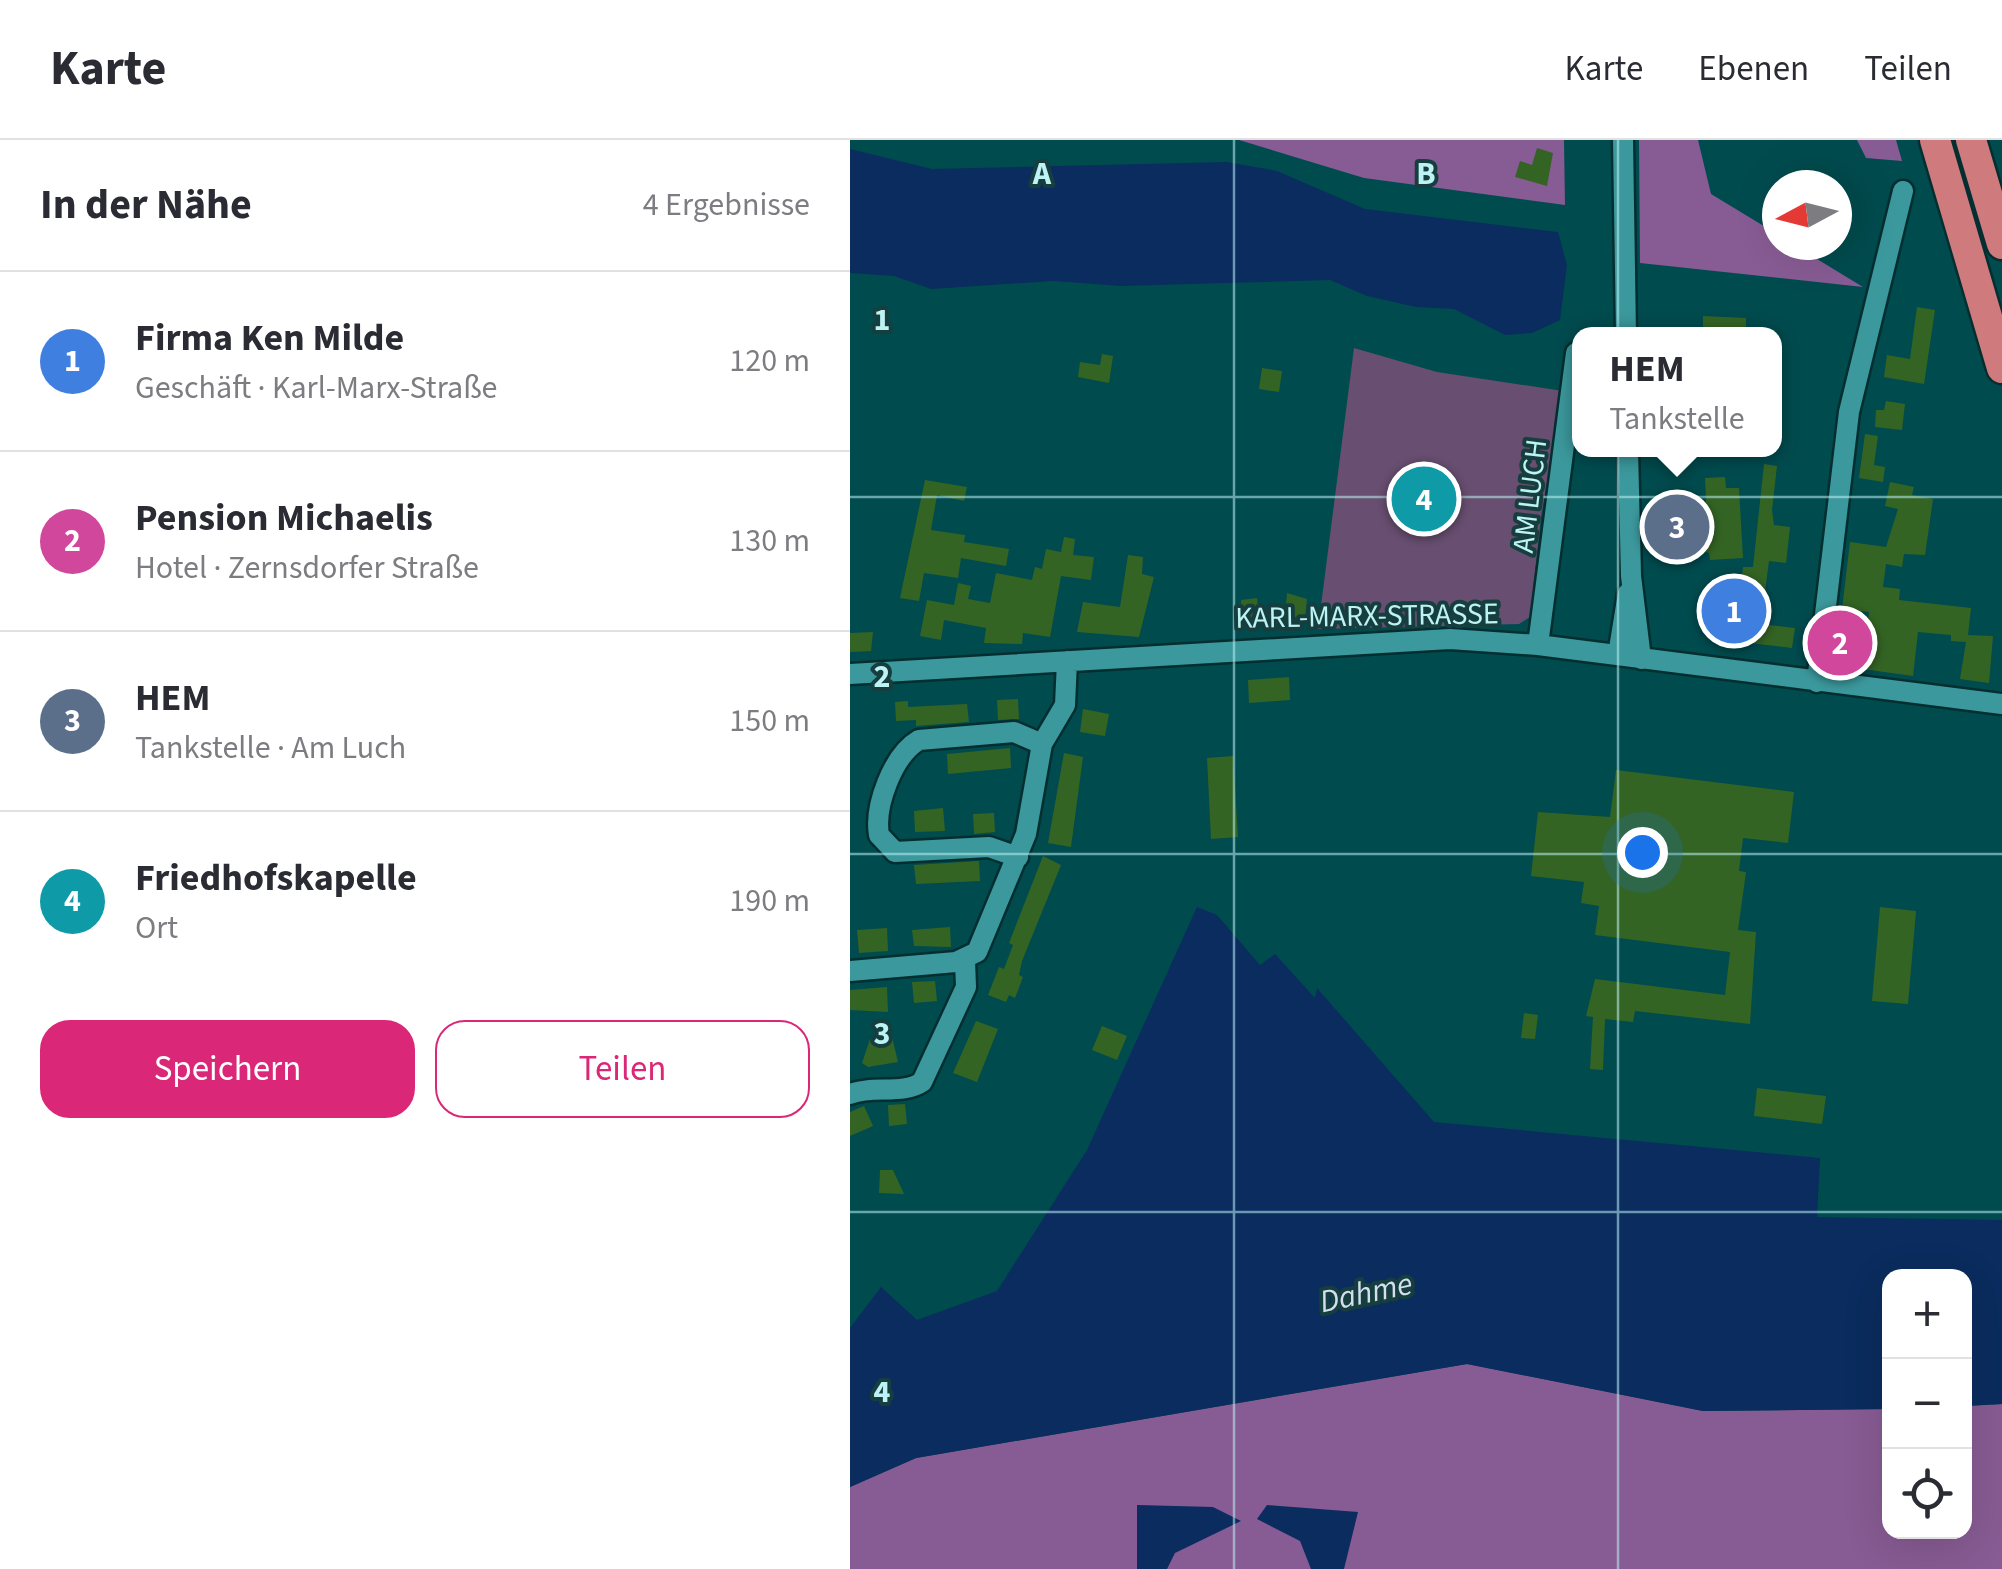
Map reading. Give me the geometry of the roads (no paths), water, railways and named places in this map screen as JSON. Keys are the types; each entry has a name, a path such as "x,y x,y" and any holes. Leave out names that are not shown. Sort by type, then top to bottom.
{"highway":[{"path":"1935,140 2002,368"},
{"path":"1971,140 2002,244"}],"street":[{"path":"1624,140 1626,327"},
{"path":"1817,682 1849,412 1903,191"},
{"name":"AM LUCH","path":"1538,645 1559,511 1572,390"},
{"path":"1628,457 1631,576 1641,659"},
{"path":"1618,656 1631,576"},
{"name":"KARL-MARX-STRASSE","path":"850,674 1450,639 1538,645 2002,704"},
{"path":"850,970 965,961 978,952 1018,857 1042,744 1065,705 1067,660"},
{"path":"1018,857 988,847 895,852 879,835 878,810 895,772 919,740 1014,732 1042,744"},
{"path":"850,1094 872,1088 914,1088 922,1082 966,987 965,961"}],"water":[{"path":"850,149 932,169 1227,162 1277,171 1365,209 1558,232 1567,265 1560,320 1532,333 1505,335 1454,309 1416,307 1367,296 1330,280 1121,286 1054,281 931,289 894,276 850,273"},
{"name":"Dahme","path":"1197,907 1217,915 1260,965 1275,954 1315,998 1317,988 1434,1122 1820,1158 1817,1217 2002,1220 2002,1404 1972,1406 1972,1269 1882,1269 1882,1409 1703,1411 1467,1364 916,1458 850,1487 850,1328 881,1287 917,1320 997,1291 1087,1150"},
{"path":"1137,1505 1213,1507 1241,1521 1175,1553 1167,1569 1137,1569"},
{"path":"1267,1505 1358,1512 1344,1569 1311,1569 1300,1541 1257,1519"}],"place":[{"name":"Friedhofskapelle","path":"1424,499"},
{"name":"HEM","path":"1677,527"},
{"name":"Firma Ken Milde","path":"1734,611"},
{"name":"Pension Michaelis","path":"1840,643"}]}
